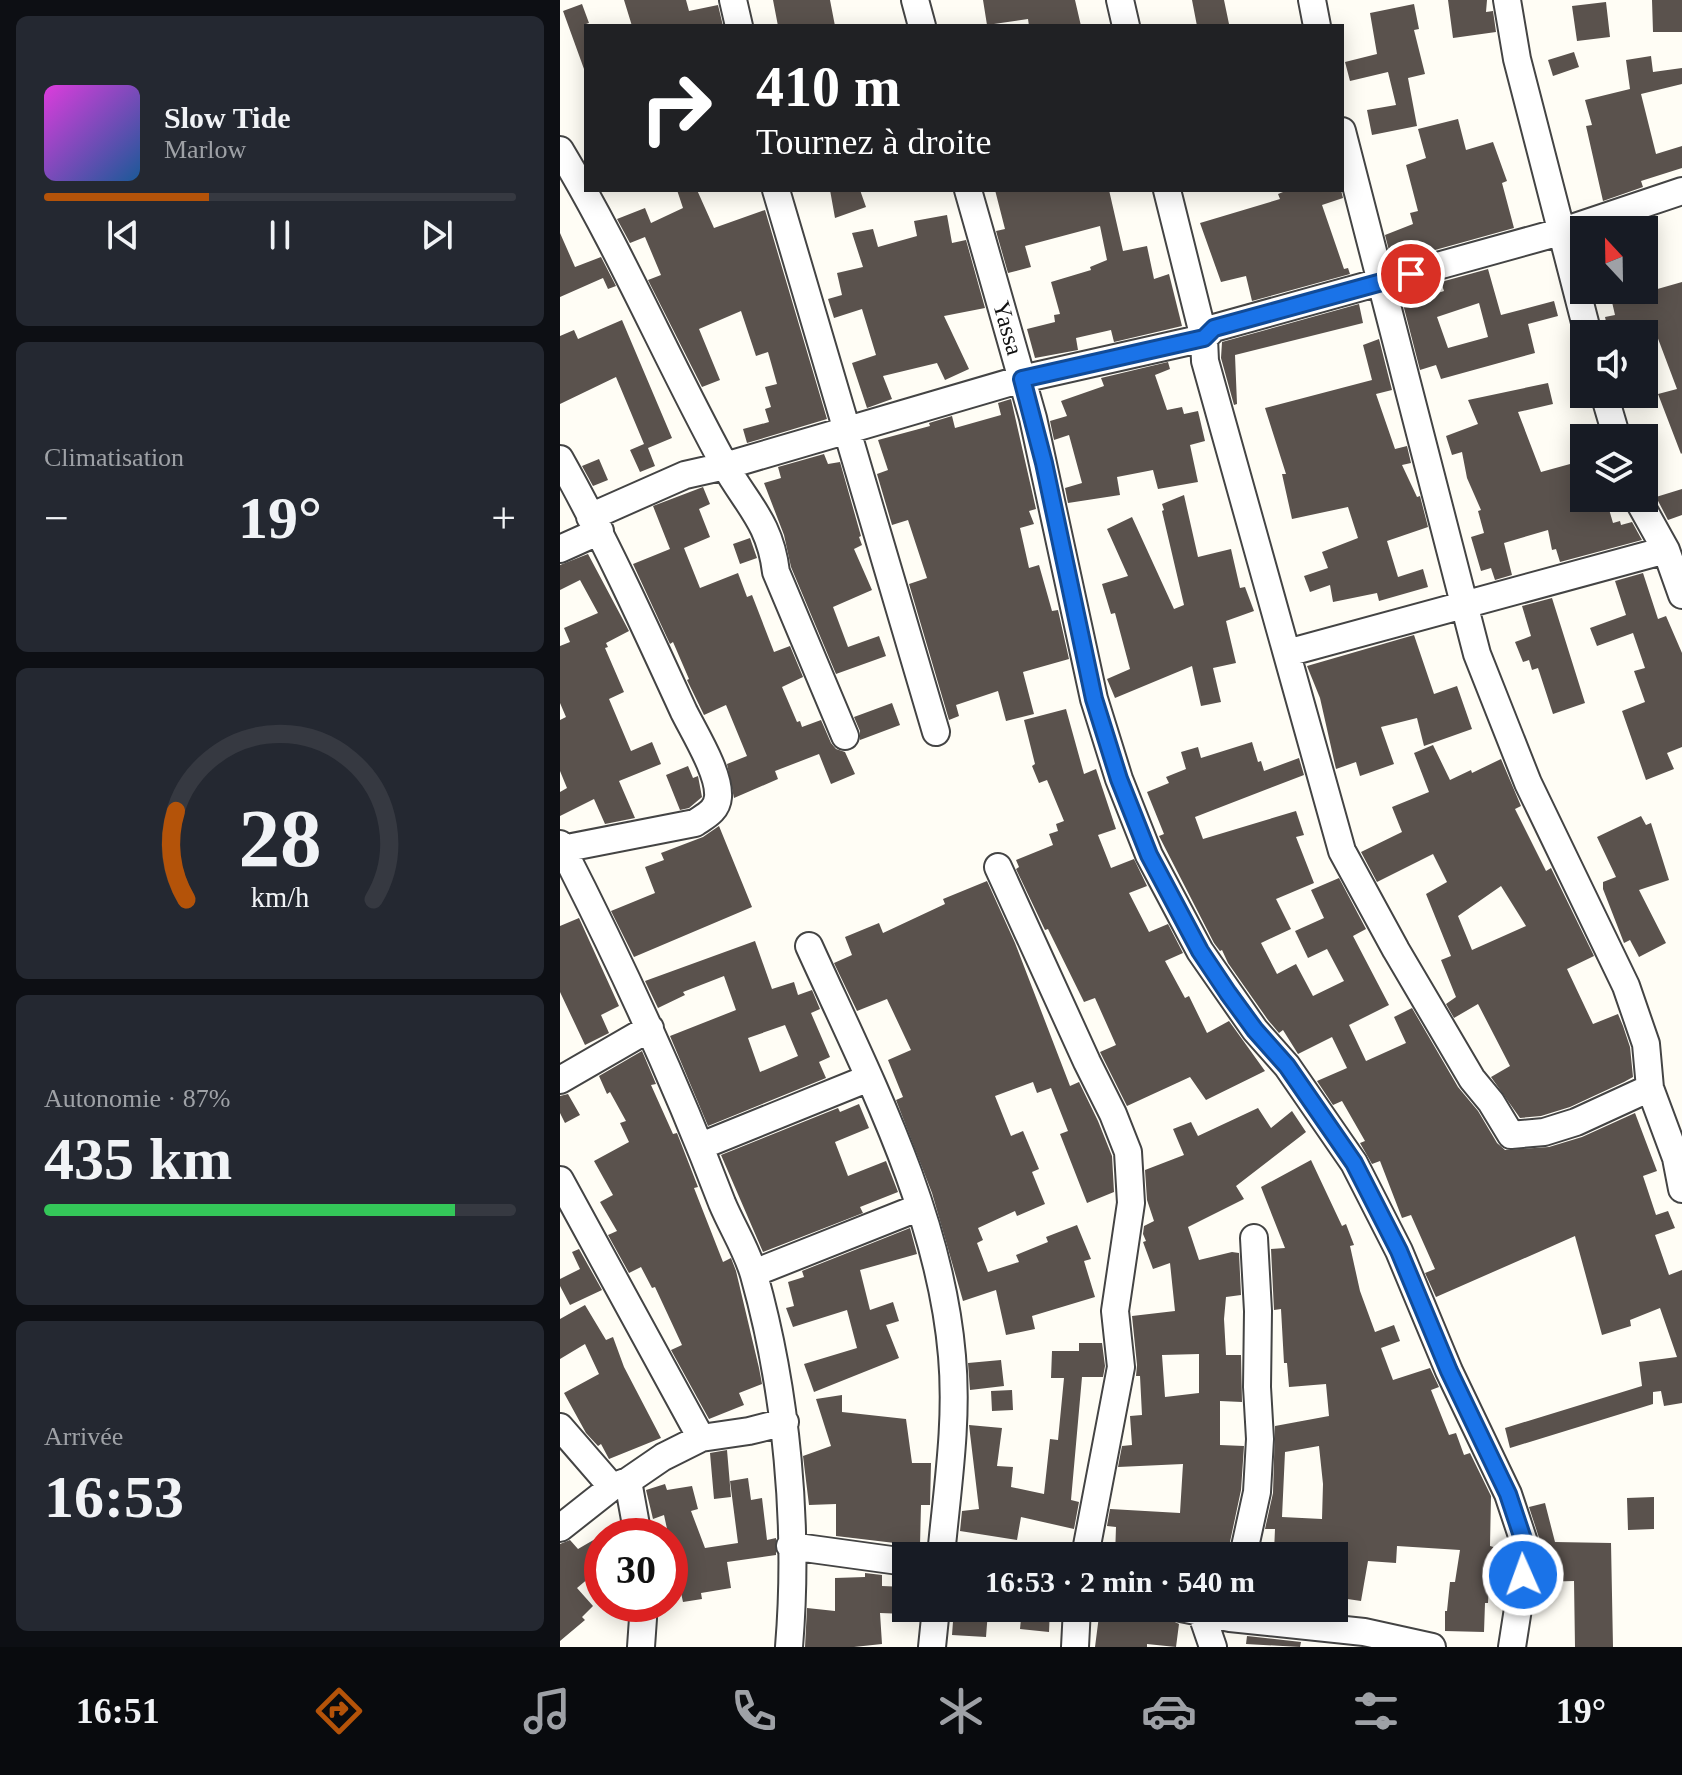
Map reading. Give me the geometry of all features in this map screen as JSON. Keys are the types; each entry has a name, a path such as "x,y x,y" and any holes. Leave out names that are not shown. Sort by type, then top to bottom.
{"street":[{"path":"733,0 739,24"},
{"path":"915,0 921,24"},
{"path":"1120,0 1126,24"},
{"path":"1312,0 1317,24"},
{"path":"1507,0 1517,59 1584,320"},
{"path":"1344,139 1477,654 1528,783 1626,986 1646,1044 1650,1088 1676,1158 1682,1189"},
{"path":"560,150 584,190"},
{"path":"560,549 595,524 685,475 1022,379 1204,338 1214,328 1560,232 1682,191"},
{"path":"585,192 725,466 757,513 773,545 776,572 845,736"},
{"path":"777,192 936,732"},
{"name":"Yassa","path":"969,192 1044,463 1094,699 1119,779 1149,855 1200,951 1255,1030 1287,1066 1354,1163 1399,1251 1449,1371 1508,1494 1527,1551 1512,1647"},
{"path":"1168,192 1204,338 1205,361 1342,851 1457,1053 1511,1135 1544,1132 1576,1122 1650,1088"},
{"path":"560,459 595,524 717,783 718,800 712,812 695,823 561,846 650,1028 754,1273 772,1346 785,1422 790,1546 789,1647"},
{"path":"1645,512 1666,550 1682,595"},
{"path":"1287,653 1666,550"},
{"path":"998,867 1128,1152 1131,1203 1115,1311 1121,1367 1088,1542"},
{"path":"809,946 869,1078 920,1207 939,1269 952,1358 954,1406 942,1542"},
{"path":"560,1080 650,1028"},
{"path":"701,1146 869,1078"},
{"path":"560,1180 701,1438"},
{"path":"754,1273 920,1207"},
{"path":"1246,1542 1257,1492 1260,1439 1254,1238"},
{"path":"560,1528 620,1484 701,1438 785,1422"},
{"path":"560,1427 620,1484 632,1518"},
{"path":"790,1546 892,1560"},
{"path":"641,1647 643,1622"},
{"path":"932,1647 935,1622"},
{"path":"1075,1647 1076,1622"},
{"path":"1198,1622 1213,1647"},
{"path":"1277,1622 1364,1639 1432,1647"}],"building":[{"path":"624,0 686,0 689,11 718,5 723,24 631,24"},
{"path":"773,0 830,0 835,24 778,24"},
{"path":"983,0 1075,0 1081,24 1029,24 1028,19 987,24"},
{"path":"1192,0 1224,0 1229,24 1197,24"},
{"path":"1448,0 1487,0 1486,12 1493,11 1496,32 1453,38"},
{"path":"1652,0 1682,0 1682,32 1653,32"},
{"path":"1606,2 1610,37 1577,41 1572,6"},
{"path":"582,4 589,23 584,24 584,69 563,11"},
{"path":"1414,4 1419,29 1414,30 1425,74 1408,78 1417,126 1372,135 1367,110 1396,105 1388,72 1350,81 1345,62 1377,54 1370,13"},
{"path":"1574,52 1579,67 1553,76 1548,60"},
{"path":"1651,56 1653,72 1682,68 1682,84 1641,94 1656,154 1682,146 1682,168 1641,181 1643,187 1603,201 1586,126 1592,125 1585,100 1630,89 1626,60"},
{"path":"1458,119 1466,150 1493,142 1507,181 1502,183 1514,228 1392,262 1385,235 1413,224 1410,213 1418,211 1406,165 1426,158 1418,129"},
{"path":"678,192 698,192 714,228 765,210 827,419 747,443 743,429 769,422 765,409 771,407 765,387 777,384 768,352 756,356 741,311 699,329 720,380 702,387 648,280 661,275 645,237 630,243 617,219 645,208 651,223 683,208"},
{"path":"830,192 861,192 866,207 835,218"},
{"path":"996,192 1109,192 1123,251 1147,246 1154,279 1169,274 1182,326 1114,342 1111,330 1076,338 1078,350 1035,358 1027,329 1055,322 1054,315 1060,314 1051,282 1091,270 1090,267 1107,260 1100,226 1025,246 1031,267 1008,273 996,231 1005,229"},
{"path":"1342,192 1343,198 1322,205 1344,269 1348,268 1350,274 1252,301 1246,276 1221,282 1200,223 1280,199 1278,194"},
{"path":"947,215 952,243 966,240 985,308 944,316 969,369 945,380 937,363 883,376 892,399 867,408 852,363 876,355 862,309 834,318 828,299 842,295 837,273 863,267 852,233 873,229 878,247 917,236 914,221"},
{"path":"560,233 575,267 601,257 616,286 608,289 603,278 560,297"},
{"path":"1488,269 1501,315 1554,301 1558,316 1528,324 1535,353 1441,379 1436,365 1420,370 1403,304 1444,291 1441,282","holes":["1479,303 1488,337 1448,348 1437,317"]},
{"path":"1682,282 1681,454 1658,394 1677,389 1658,339 1658,320 1606,320 1605,317 1615,315 1612,304 1658,304 1658,289"},
{"path":"1359,304 1363,323 1235,355 1237,404 1234,405 1221,358 1222,342"},
{"path":"622,320 672,438 648,448 655,466 640,472 630,450 644,444 616,377 560,404 560,336 574,330 578,339"},
{"path":"1379,339 1392,390 1376,394 1395,449 1407,446 1411,463 1402,465 1417,497 1420,496 1428,527 1387,541 1398,577 1423,569 1428,587 1379,601 1377,593 1333,602 1330,585 1310,592 1304,576 1328,568 1322,552 1358,538 1348,507 1292,519 1282,474 1286,474 1265,408 1372,380 1363,345"},
{"path":"1168,362 1170,369 1155,375 1167,410 1182,407 1184,414 1198,411 1205,441 1190,445 1198,482 1158,489 1153,470 1117,477 1120,495 1068,503 1065,488 1082,483 1069,435 1054,440 1050,421 1067,416 1061,401 1104,386 1101,378"},
{"path":"1548,383 1553,404 1518,412 1541,472 1570,464 1570,512 1610,512 1613,523 1620,521 1621,525 1632,522 1642,540 1560,562 1556,549 1552,550 1548,530 1504,543 1512,575 1495,580 1491,568 1481,571 1471,537 1484,533 1478,511 1481,510 1467,478 1462,452 1452,455 1446,436 1478,424 1468,400"},
{"path":"1011,399 1036,509 1029,511 1034,524 1020,528 1029,568 1039,565 1052,611 1058,610 1069,659 1023,672 1034,714 1006,721 998,691 956,705 959,716 949,720 909,584 927,578 908,520 892,525 877,474 888,470 878,440 930,426 929,423 952,416 955,428 1001,415 998,403"},
{"path":"824,454 828,464 840,462 861,536 862,545 854,549 872,590 833,607 848,647 879,636 886,656 836,674 791,567 784,535 764,483 781,478 778,467"},
{"path":"599,459 608,480 593,486 582,466"},
{"path":"703,487 710,504 699,509 710,537 684,548 700,588 738,573 747,597 752,595 774,652 790,646 803,677 782,687 797,722 800,721 802,727 821,720 831,743 845,752 855,774 831,784 819,754 775,771 778,779 734,798 727,764 747,756 726,705 704,715 673,642 670,644 633,564 670,549 653,506"},
{"path":"1682,489 1682,515 1668,520 1658,496"},
{"path":"1184,495 1198,557 1231,549 1240,588 1245,587 1254,611 1226,621 1236,663 1213,668 1221,702 1201,706 1192,666 1115,698 1107,679 1130,669 1115,613 1111,614 1102,584 1128,576 1107,529 1132,517 1174,609 1184,605 1162,504"},
{"path":"750,538 757,558 740,564 733,544"},
{"path":"588,554 629,631 606,643 608,647 605,648 624,692 609,699 631,751 652,742 661,764 619,781 635,818 605,824 594,799 560,816 560,792 567,788 560,771 560,720 566,717 560,703 560,646 570,642 564,628 598,613 580,580 560,590 560,565"},
{"path":"1643,573 1658,619 1666,616 1682,653 1682,747 1667,753 1674,769 1646,780 1622,711 1645,702 1634,671 1645,668 1633,633 1597,646 1590,628 1626,615 1615,581"},
{"path":"1552,598 1585,703 1553,714 1538,668 1532,670 1529,660 1523,662 1515,642 1531,636 1522,606"},
{"path":"1414,635 1434,694 1457,686 1472,729 1424,746 1417,718 1381,727 1394,764 1360,776 1356,762 1336,769 1320,698 1307,666"},
{"path":"892,703 900,725 860,740 854,717"},
{"path":"1066,709 1084,774 1096,769 1116,829 1098,835 1111,868 1134,859 1147,886 1129,893 1149,932 1168,924 1183,953 1165,961 1185,998 1189,996 1207,1033 1229,1021 1265,1071 1206,1100 1190,1077 1127,1106 1100,1052 1116,1045 1095,998 1084,1002 1016,869 1019,867 1016,860 1053,845 1049,834 1058,831 1056,824 1064,821 1047,780 1039,783 1032,766 1035,764 1024,720"},
{"path":"1252,742 1264,771 1299,758 1304,775 1195,817 1203,839 1296,811 1304,835 1296,837 1314,883 1276,899 1291,929 1261,943 1277,974 1296,964 1313,996 1344,981 1327,949 1308,958 1295,931 1324,918 1311,890 1339,878 1366,929 1353,936 1389,1005 1349,1025 1366,1061 1406,1043 1394,1017 1412,1008 1458,1087 1505,1150 1549,1147 1582,1137 1635,1113 1657,1171 1643,1176 1656,1215 1668,1211 1675,1228 1655,1235 1669,1275 1682,1270 1682,1403 1664,1406 1661,1391 1653,1392 1653,1404 1510,1448 1505,1428 1642,1386 1639,1362 1677,1357 1660,1308 1630,1320 1631,1326 1602,1335 1575,1236 1436,1297 1425,1273 1435,1269 1411,1215 1402,1218 1380,1161 1372,1164 1360,1143 1365,1141 1342,1101 1333,1105 1317,1081 1347,1068 1332,1037 1298,1054 1283,1030 1279,1033 1214,943 1159,836 1164,834 1147,792 1169,783 1166,777 1186,769 1181,752 1198,747 1201,758"},
{"path":"1433,745 1450,780 1501,759 1521,806 1515,809 1546,871 1551,868 1594,956 1567,969 1593,1024 1618,1014 1630,1047 1633,1077 1570,1107 1541,1116 1520,1118 1491,1077 1510,1066 1478,1004 1454,1018 1446,1004 1456,997 1441,960 1451,956 1426,894 1447,882 1433,854 1377,882 1361,852 1402,832 1392,807 1429,792 1414,753","holes":["1501,886 1526,926 1472,950 1458,916"]},
{"path":"688,766 693,778 698,776 702,797 689,808 680,810 666,775"},
{"path":"1641,816 1646,825 1651,823 1669,880 1639,890 1666,943 1639,957 1630,940 1624,943 1603,889 1603,882 1616,877 1597,837"},
{"path":"719,826 752,907 634,957 611,911 655,893 645,867 664,860 661,853 703,837"},
{"path":"987,881 1015,943 1070,1086 1079,1082 1098,1121 1112,1156 1114,1192 1087,1203 1060,1134 1068,1131 1051,1088 1037,1093 1033,1082 995,1096 1011,1136 1023,1131 1039,1169 1032,1172 1045,1204 1017,1216 1015,1211 978,1228 983,1240 977,1243 988,1272 1019,1262 1016,1255 1048,1242 1046,1237 1077,1225 1091,1259 1084,1261 1095,1297 1032,1316 1035,1329 1006,1335 996,1290 963,1301 932,1193 896,1100 903,1097 888,1060 911,1050 887,999 857,1011 834,963 852,955 845,937 879,923 883,933 945,904 943,899"},
{"path":"579,918 619,1006 601,1015 609,1033 585,1045 560,992 560,926"},
{"path":"755,941 772,989 794,982 798,995 812,990 820,1009 811,1013 830,1057 819,1062 826,1078 708,1126 670,1036 736,1010 724,976 683,992 685,995 658,1008 645,981","holes":["785,1025 798,1056 760,1072 748,1038"]},
{"path":"642,1051 656,1084 651,1085 673,1134 677,1133 698,1187 694,1188 723,1262 731,1258 736,1271 762,1384 739,1393 744,1405 709,1419 671,1350 682,1345 655,1287 652,1288 641,1267 629,1273 608,1235 617,1231 600,1202 613,1195 594,1161 629,1142 620,1123 626,1121 610,1092 607,1094 599,1076"},
{"path":"568,1094 580,1115 565,1123 560,1113 560,1096"},
{"path":"859,1104 869,1128 835,1142 848,1176 886,1161 898,1192 860,1207 863,1213 763,1252 721,1155 838,1108 840,1112"},
{"path":"1258,1108 1271,1128 1292,1111 1306,1132 1236,1186 1244,1199 1188,1227 1199,1260 1239,1253 1241,1295 1226,1297 1224,1319 1226,1355 1241,1355 1242,1402 1220,1401 1220,1445 1244,1446 1241,1490 1230,1542 1115,1542 1116,1527 1107,1526 1110,1509 1180,1513 1183,1464 1118,1467 1122,1446 1132,1445 1130,1416 1142,1415 1132,1316 1175,1311 1170,1263 1153,1269 1143,1242 1146,1241 1144,1226 1154,1221 1147,1200 1145,1170 1184,1155 1173,1129 1191,1122 1198,1136","holes":["1199,1354 1199,1393 1165,1397 1162,1355"]},
{"path":"1311,1160 1354,1245 1350,1246 1360,1291 1375,1332 1394,1325 1400,1341 1381,1348 1393,1380 1430,1368 1439,1387 1431,1390 1449,1435 1456,1433 1464,1455 1470,1453 1491,1496 1490,1546 1511,1552 1505,1586 1489,1585 1484,1632 1445,1631 1450,1582 1455,1582 1460,1550 1397,1546 1396,1563 1368,1561 1361,1601 1348,1599 1348,1542 1274,1542 1275,1529 1265,1529 1273,1493 1275,1426 1329,1416 1326,1384 1289,1387 1287,1363 1284,1363 1281,1309 1274,1310 1271,1249 1285,1248 1261,1187","holes":["1319,1446 1323,1484 1322,1519 1282,1517 1285,1452"]},
{"path":"910,1228 917,1254 860,1270 870,1310 893,1302 899,1321 886,1325 899,1358 814,1392 804,1364 857,1348 847,1310 793,1327 786,1308 794,1306 788,1282 804,1277 802,1271"},
{"path":"579,1249 602,1290 570,1305 560,1286 560,1279 580,1269 572,1252"},
{"path":"585,1305 606,1340 613,1337 624,1367 661,1438 609,1459 601,1444 598,1446 586,1433 564,1393 599,1374 585,1344 560,1359 560,1319"},
{"path":"1079,1343 1102,1343 1105,1366 1103,1377 1082,1377 1071,1500 1079,1502 1074,1529 1021,1517 1017,1540 960,1531 962,1511 979,1509 969,1425 1002,1428 997,1466 1013,1467 1011,1487 1044,1494 1050,1439 1058,1440 1064,1378 1051,1378 1052,1351 1079,1351"},
{"path":"1001,1360 1004,1386 970,1390 968,1363"},
{"path":"1012,1390 1013,1410 992,1411 991,1391"},
{"path":"842,1395 842,1412 906,1419 912,1463 931,1463 930,1505 921,1505 920,1542 892,1543 836,1536 836,1504 809,1505 803,1456 831,1446 816,1399"},
{"path":"727,1450 731,1497 714,1499 710,1453"},
{"path":"748,1478 751,1500 762,1498 767,1540 776,1538 776,1555 727,1562 731,1588 701,1593 702,1599 688,1601 688,1518 665,1518 664,1515 653,1518 646,1490 665,1484 667,1490 692,1486 698,1509 691,1511 705,1548 738,1543 730,1481"},
{"path":"1654,1497 1654,1529 1628,1530 1627,1498"},
{"path":"1545,1503 1555,1542 1611,1543 1613,1647 1575,1647 1574,1581 1538,1582 1542,1547 1529,1507"},
{"path":"570,1540 578,1549 584,1546 584,1582 577,1588 584,1596 584,1621 560,1641 560,1544"},
{"path":"865,1573 882,1575 882,1586 892,1586 892,1613 880,1613 882,1644 805,1647 807,1608 835,1611 835,1578 865,1577"},
{"path":"953,1622 987,1622 986,1637 952,1635"},
{"path":"1021,1622 1049,1622 1049,1632 1020,1629"},
{"path":"1098,1622 1179,1624 1176,1647 1147,1644 1147,1647 1095,1647"},
{"path":"1247,1636 1301,1642 1300,1647 1246,1644"}],"route":[{"path":"1411,274 1214,328 1204,338 1022,379 1044,463 1094,699 1119,779 1149,855 1200,951 1255,1030 1287,1066 1354,1163 1399,1251 1449,1371 1508,1494 1527,1551 1523,1575"}]}
